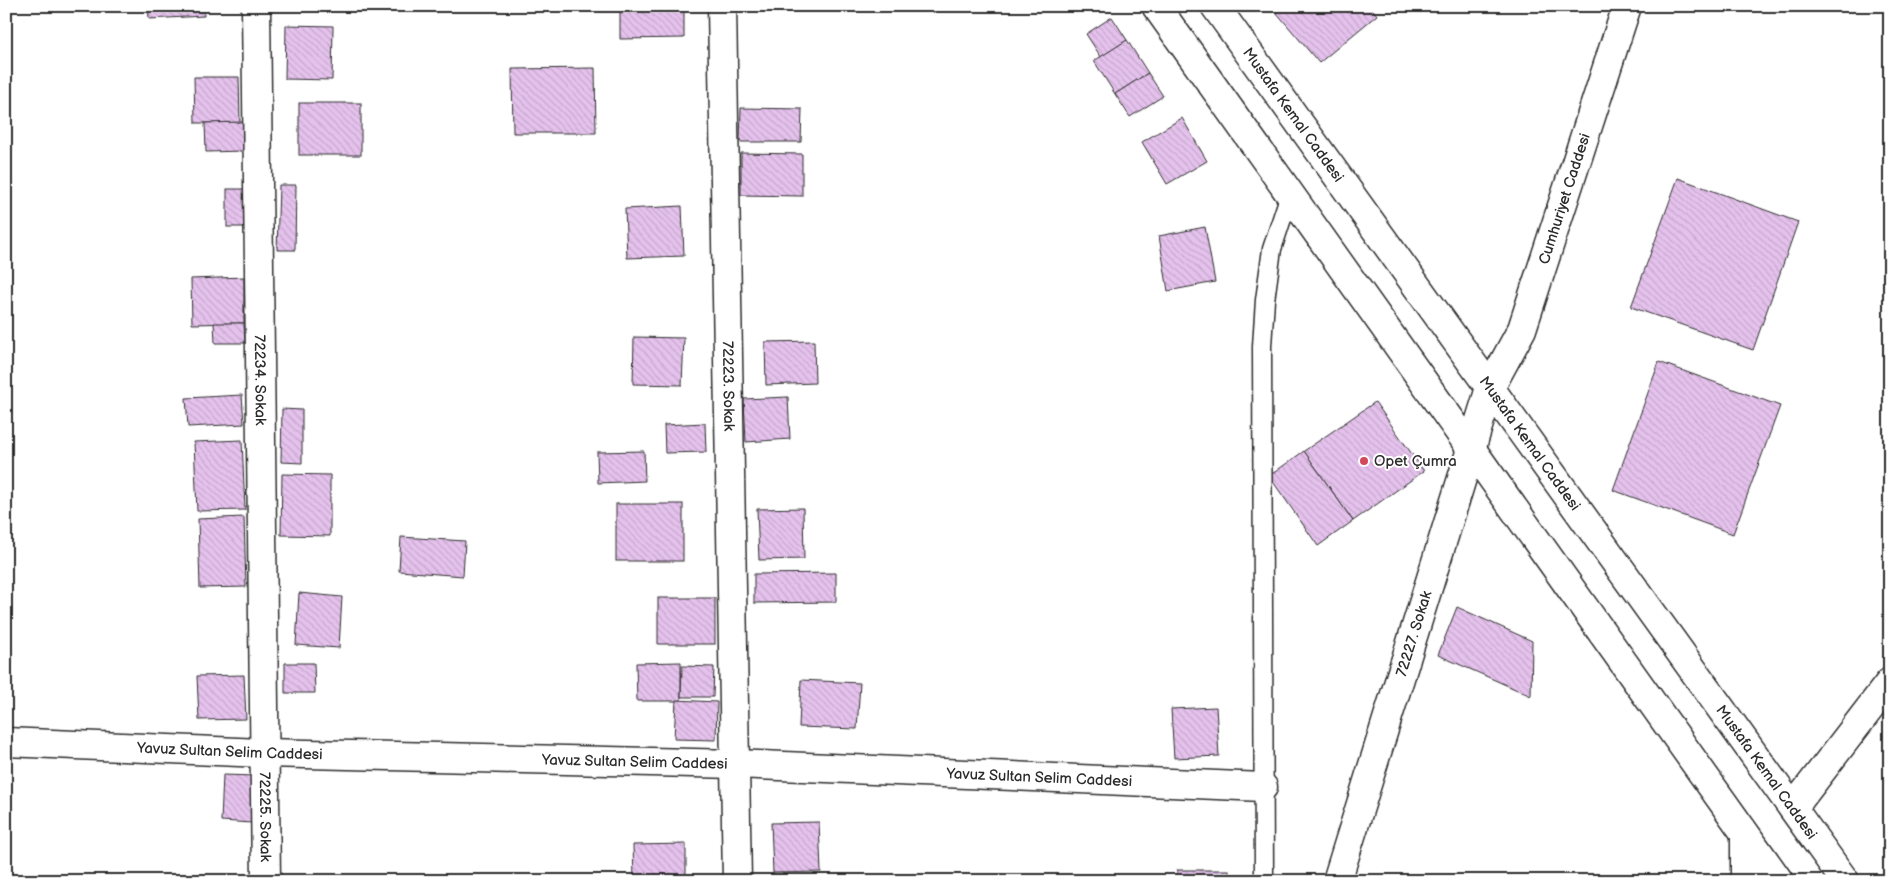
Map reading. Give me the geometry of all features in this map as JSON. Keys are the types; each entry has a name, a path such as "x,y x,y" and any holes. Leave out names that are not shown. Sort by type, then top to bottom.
{"street":[{"name":"72234. Sokak","path":"256,6 264,753"},
{"name":"72223. Sokak","path":"722,6 738,881"},
{"path":"1156,6 1779,881"},
{"name":"Mustafa Kemal Caddesi","path":"1215,6 1845,881"},
{"name":"Cumhuriyet Caddesi","path":"1490,388 1522,329 1627,6"},
{"name":"72227. Sokak","path":"1337,881 1490,388"},
{"path":"1793,808 1890,682"},
{"name":"Yavuz Sultan Selim Caddesi","path":"6,742 264,753 736,764 1263,787"},
{"name":"72225. Sokak","path":"264,753 266,881"},
{"path":"1745,834 1745,881"}],"lane":[{"path":"1264,881 1262,346 1265,300 1272,249 1290,194"}],"building":[{"path":"148,6 204,6 204,16 149,19"},
{"path":"620,6 684,6 684,38 620,39"},
{"path":"1271,6 1370,6 1377,15 1319,63"},
{"path":"1112,17 1127,40 1101,57 1086,34"},
{"path":"286,25 333,26 332,80 285,79"},
{"path":"1127,40 1148,73 1115,94 1094,61"},
{"path":"595,68 596,133 513,133 512,69"},
{"path":"1148,73 1163,96 1130,117 1115,94"},
{"path":"194,77 239,77 240,123 195,123"},
{"path":"299,103 361,103 361,155 299,155"},
{"path":"741,108 802,109 801,142 740,142"},
{"path":"1182,118 1207,161 1167,184 1142,142"},
{"path":"243,122 244,151 206,152 205,123"},
{"path":"741,153 802,154 802,196 741,195"},
{"path":"1678,178 1798,222 1753,350 1631,307"},
{"path":"279,185 296,185 295,250 277,250"},
{"path":"227,189 244,189 244,227 227,227"},
{"path":"682,206 684,256 627,258 625,209"},
{"path":"1205,227 1215,282 1168,291 1159,236"},
{"path":"244,277 244,323 192,324 191,279"},
{"path":"214,323 244,323 245,343 215,343"},
{"path":"634,337 684,338 682,385 633,384"},
{"path":"814,341 815,383 766,385 765,342"},
{"path":"1659,362 1780,406 1733,534 1613,490"},
{"path":"242,395 244,424 188,427 186,398"},
{"path":"788,397 790,439 746,442 744,399"},
{"path":"1375,402 1424,471 1353,521 1304,451"},
{"path":"282,409 302,410 302,463 281,462"},
{"path":"705,423 706,452 665,453 664,425"},
{"path":"242,440 245,510 197,511 194,442"},
{"path":"644,451 645,481 598,483 597,452"},
{"path":"1304,451 1353,521 1318,546 1269,476"},
{"path":"282,474 330,475 330,536 281,535"},
{"path":"616,504 683,504 683,561 616,561"},
{"path":"803,508 804,559 759,560 757,509"},
{"path":"244,517 246,587 200,588 198,519"},
{"path":"401,537 465,541 463,576 399,571"},
{"path":"836,573 836,602 754,603 754,574"},
{"path":"299,593 342,597 339,648 296,645"},
{"path":"658,598 715,598 715,644 658,644"},
{"path":"1457,607 1532,641 1531,696 1438,655"},
{"path":"681,662 681,701 637,701 636,663"},
{"path":"285,663 314,663 315,693 285,693"},
{"path":"682,666 714,667 713,697 681,697"},
{"path":"244,675 246,719 199,720 197,676"},
{"path":"801,680 860,683 857,729 799,727"},
{"path":"676,700 717,702 716,740 674,739"},
{"path":"1216,707 1219,756 1174,758 1171,709"},
{"path":"223,775 255,776 252,823 221,821"},
{"path":"819,822 821,872 773,873 771,823"},
{"path":"686,844 686,879 634,879 633,845"},
{"path":"1177,870 1229,870 1229,881 1177,881"}],"place":[{"name":"Opet Çumra","path":"1364,461"}]}
